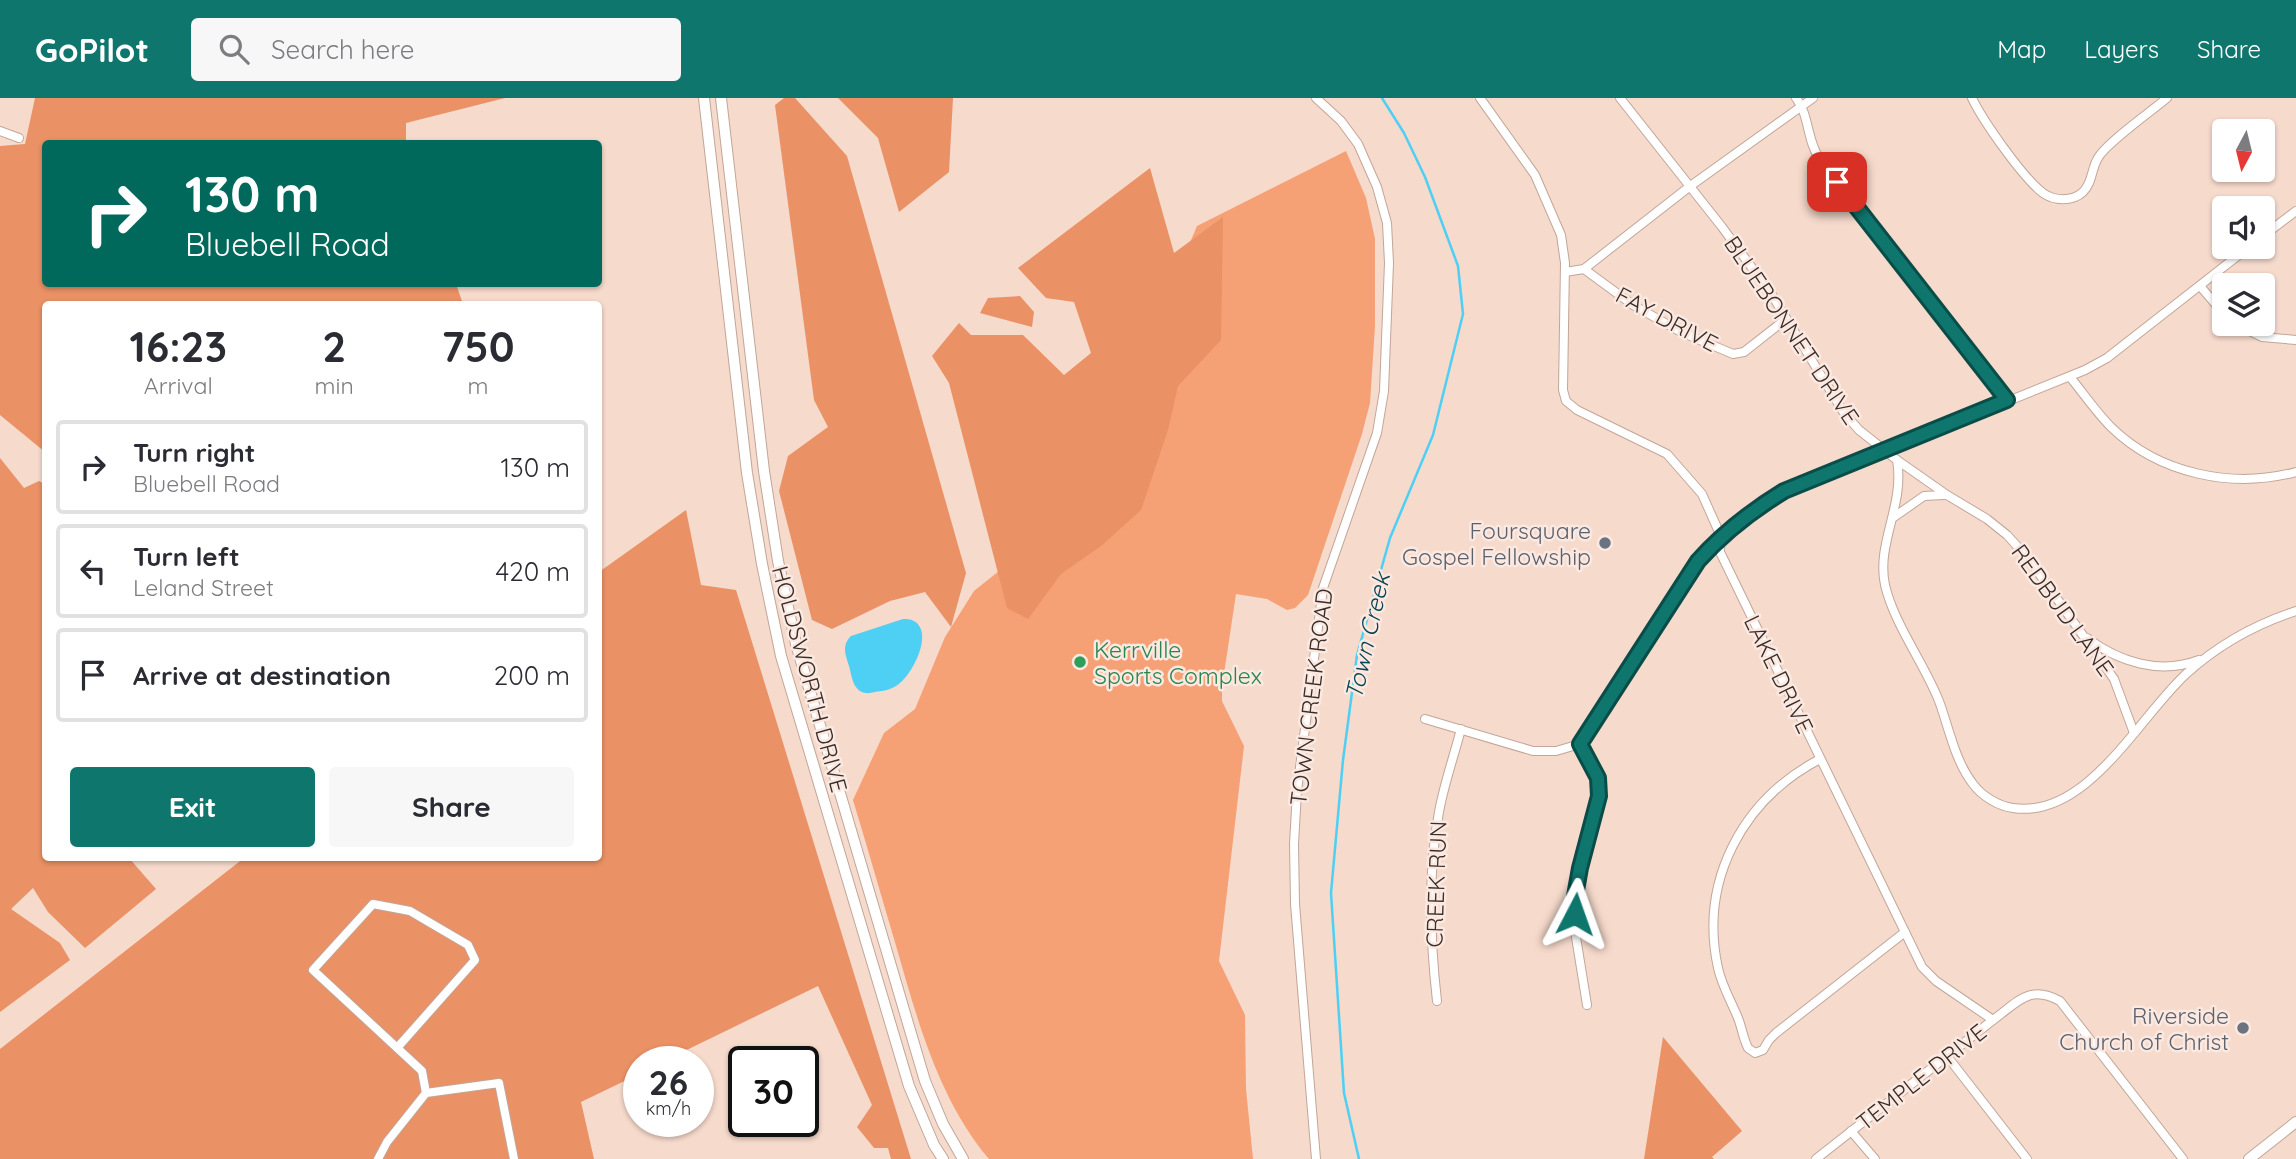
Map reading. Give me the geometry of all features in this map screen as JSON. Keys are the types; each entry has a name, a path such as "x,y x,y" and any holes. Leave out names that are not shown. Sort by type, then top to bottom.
{"main road":[{"name":"HOLDSWORTH DRIVE","path":"704,98 747,473 781,656 909,1086 943,1159"},
{"name":"HOLDSWORTH DRIVE","path":"721,98 764,471 778,561 796,644 925,1081 943,1124 963,1159"},
{"path":"715,191 732,190"},
{"path":"808,742 824,736"},
{"path":"2249,1159 2296,1122"}],"street":[{"name":"TOWN CREEK ROAD","path":"1316,1159 1295,904 1297,791 1323,588 1377,433 1384,391 1389,263 1387,223 1368,165 1358,144 1341,121 1317,98"},
{"name":"BLUEBONNET DRIVE","path":"1620,98 1772,295 1844,413 1859,430 1897,460"},
{"path":"1565,272 1584,269 1799,101 1813,98"},
{"path":"1972,98 1991,130 2033,184 2044,194 2056,199 2070,199 2082,192 2090,182 2098,157 2167,98"},
{"name":"LAKE DRIVE","path":"1482,99 1541,185 1561,235 1565,272 1563,390 1566,401 1577,410 1667,454 1698,487 1719,533 1720,552 1926,972 1993,1020"},
{"path":"1799,101 1810,143 1820,160 2007,400"},
{"path":"0,131 19,138"},
{"path":"2275,227 2296,211"},
{"path":"1425,719 1533,751 1556,751 1580,744 1698,561 1757,509 1784,491 2070,377 2108,358 2234,259"},
{"name":"FAY DRIVE","path":"1584,269 1633,305 1681,332 1733,354 1744,352 1786,319"},
{"path":"2200,286 2212,300"},
{"path":"2260,336 2296,340"},
{"path":"2070,377 2112,427 2140,450 2173,467 2229,479 2281,476 2296,472"},
{"path":"1897,460 1898,502 1883,554 1885,584 1896,616 1927,673 1964,769 1974,786 1989,799 2007,807 2026,810 2045,808 2079,788 2124,746 2164,696 2205,658 2256,626 2296,611"},
{"name":"REDBUD LANE","path":"1897,460 1947,495 1971,508 2007,535 2028,558 2114,679 2134,733"},
{"path":"1893,519 1924,496 1947,495"},
{"path":"2081,634 2107,653 2131,662 2166,668 2205,658"},
{"name":"CREEK RUN","path":"1437,1001 1433,965 1431,884 1440,808 1461,729"},
{"path":"1580,744 1598,778 1599,796 1575,896 1575,931 1587,1005"},
{"path":"1820,759 1756,808 1738,833 1730,850 1716,895 1717,967 1748,1048 1755,1053 1761,1052 1776,1033 1905,932"},
{"path":"397,1048 475,960 468,945 410,911 373,904 313,970 397,1048 422,1071 426,1093"},
{"path":"1993,1020 2026,996 2037,992 2060,1000 2183,1159"},
{"name":"TEMPLE DRIVE","path":"1815,1159 1993,1020"},
{"path":"1947,1056 2027,1159"},
{"path":"378,1159 387,1142 426,1093 499,1083 514,1159"},
{"path":"1851,1131 1874,1159"}],"shaded area":[{"path":"35,98 505,98 406,123 406,140 42,140 42,287 457,287 462,301 42,301 42,450 0,415 0,146 25,144"},
{"path":"784,98 795,98 847,156 966,573 951,627 925,592 890,601 832,629 812,620 779,491 788,456 828,427 814,400 775,105"},
{"path":"838,98 953,98 949,172 899,212 878,138"},
{"name":"Kerrville Sports Complex","path":"1346,151 1366,198 1375,239 1375,326 1370,403 1308,595 1295,608 1287,610 1267,599 1236,594 1222,687 1222,701 1244,746 1219,961 1245,1015 1246,1089 1253,1159 989,1159 956,1112 932,1059 913,1004 853,800 884,733 915,709 945,637 974,591 1079,507 1197,226"},
{"path":"1150,168 1174,253 1223,217 1221,340 1178,386 1168,430 1141,510 1101,546 1061,574 1028,619 1007,608 949,383 932,356 959,323 971,335 1023,335 1064,375 1091,353 1074,302 1046,298 1018,268"},
{"path":"1020,296 1034,312 1032,327 980,313 988,298"},
{"path":"0,458 24,488 39,481 42,482 42,861 132,861 156,889 85,948 48,912 33,888 11,909 60,943 70,960 0,1012"},
{"path":"686,510 701,585 736,590 911,1159 891,1159 888,1148 874,1148 857,1127 872,1105 818,986 695,1046 623,1046 623,1082 581,1102 594,1159 0,1159 0,1049 240,861 602,861 602,570"},
{"path":"1663,1037 1742,1131 1712,1157 1714,1159 1644,1159"}],"water":[{"path":"903,619 914,621 920,627 922,635 914,665 894,687 870,693 860,691 854,683 846,654 848,640 851,636"}],"waterway":[{"name":"Town Creek","path":"1359,1159 1344,1093 1331,893 1343,760 1357,655 1390,538 1433,435 1463,314 1458,266 1425,177 1404,133 1382,98"}],"place":[{"name":"Foursquare Gospel Fellowship","path":"1605,543"},
{"name":"Kerrville Sports Complex","path":"1080,662"},
{"name":"Riverside Church of Christ","path":"2243,1028"}],"route":[{"path":"1575,914 1580,868 1599,796 1598,778 1580,744 1708,549 1784,491 2007,400 1837,182"}]}
